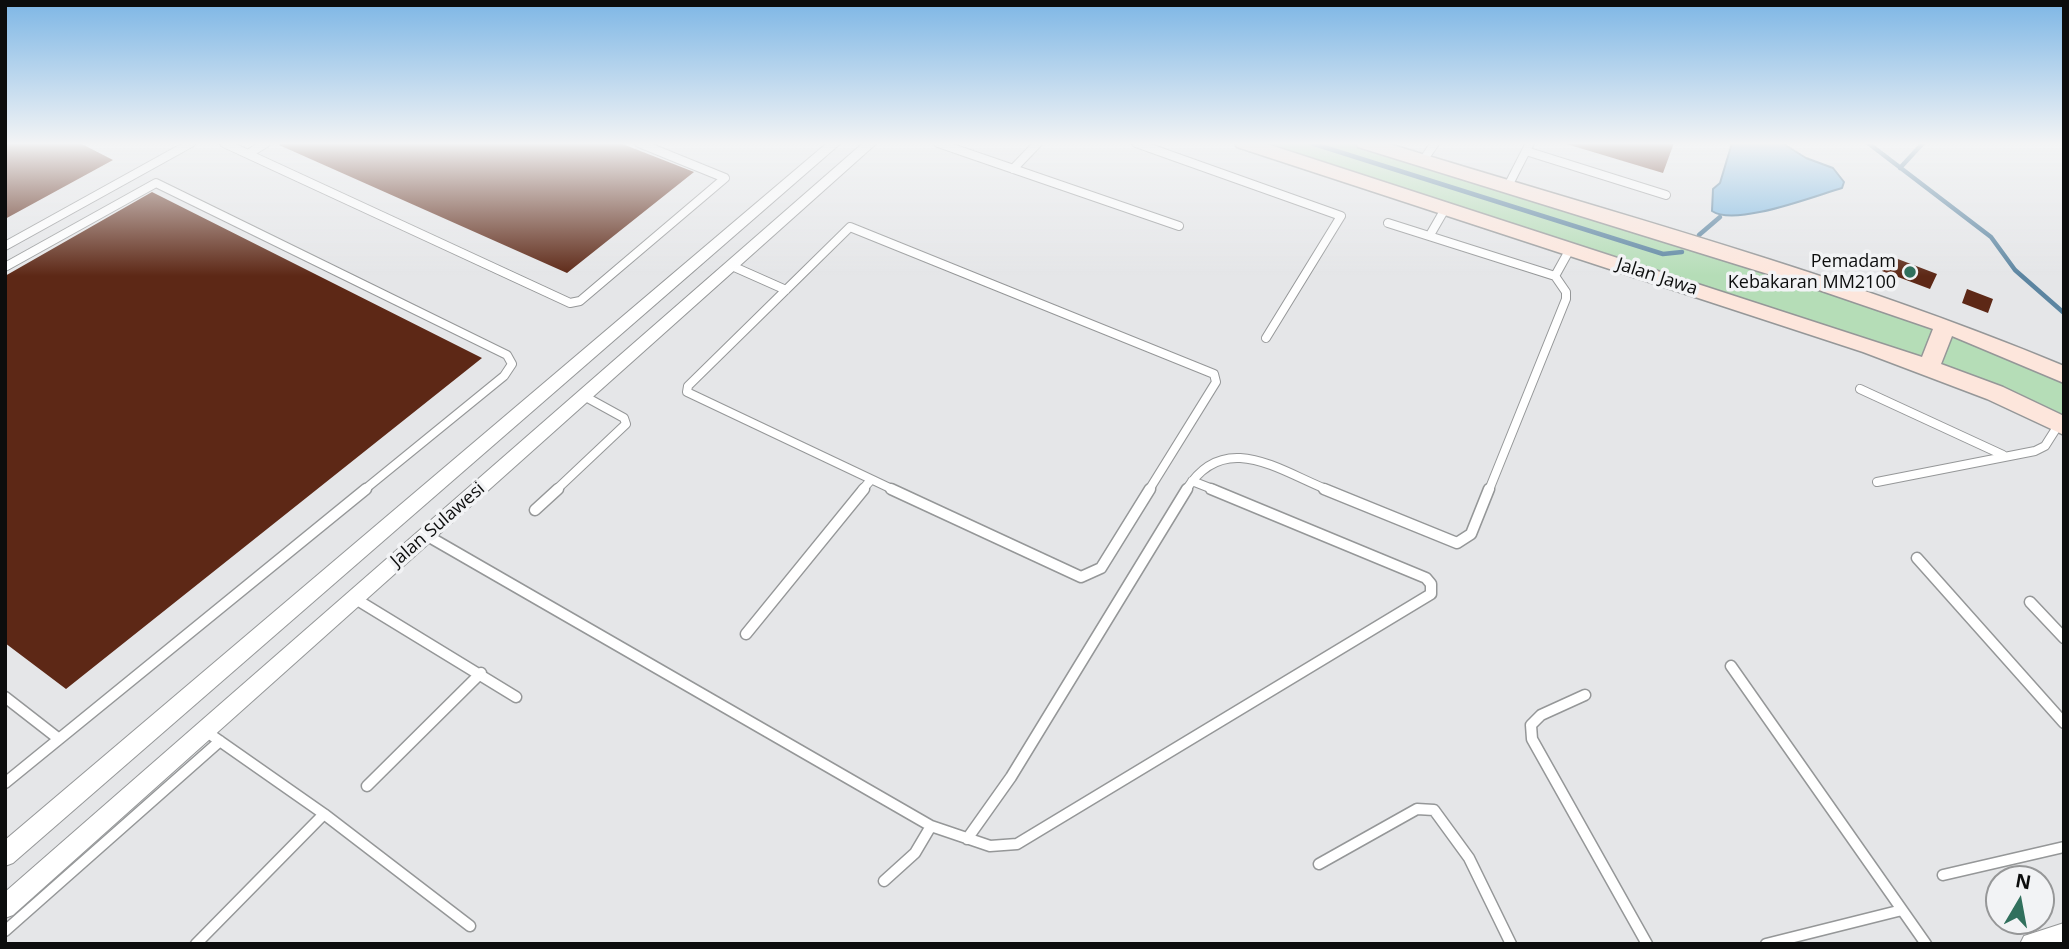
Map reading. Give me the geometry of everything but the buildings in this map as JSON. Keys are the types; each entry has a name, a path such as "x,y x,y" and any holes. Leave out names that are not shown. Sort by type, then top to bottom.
{"street":[{"name":"Jalan Sulawesi","path":"5,855 783,187"},
{"name":"Jalan Sulawesi","path":"5,907 212,735 354,598 821,187"},
{"name":"Jalan Jawa","path":"1381,187 1929,367 1995,393 2061,425"},
{"path":"1507,188 1703,246 1945,325 2064,375"},
{"path":"1698,290 1711,270 1703,246"},
{"path":"1929,367 1945,325"},
{"path":"2032,944 2064,934"}],"lane":[{"path":"5,246 111,187"},
{"path":"5,267 144,187"},
{"path":"5,783 504,376 512,364 507,355 163,187"},
{"path":"320,187 570,303 580,301 717,187"},
{"path":"1066,187 1179,226"},
{"path":"1260,187 1341,216 1266,338"},
{"path":"1641,187 1666,195"},
{"path":"1430,235 1445,208"},
{"path":"967,839 1011,777 1192,481 1211,462 1228,456 1245,456 1447,540 1463,540 1471,534 1566,299 1566,292 1555,276 1388,223"},
{"path":"855,227 1209,372 1216,377 1216,382 1101,568 1091,575 1070,575 687,392 688,386 786,290 847,229 855,227"},
{"path":"1555,276 1570,249"},
{"path":"732,266 786,290"},
{"path":"1860,389 2003,455"},
{"path":"535,510 624,428 624,418 584,396"},
{"path":"1877,482 2003,455 2035,451 2045,446 2061,425"},
{"path":"746,634 870,481"},
{"path":"426,535 930,826 990,846 1017,844 1431,594 1431,584 1426,578 1192,481"},
{"path":"1917,558 2064,723"},
{"path":"354,598 481,673 516,697"},
{"path":"2030,602 2064,638"},
{"path":"1731,666 1926,944"},
{"path":"367,786 481,673"},
{"path":"1585,695 1541,715 1531,725 1532,739 1647,944"},
{"path":"5,697 59,739"},
{"path":"5,931 212,735 324,814 470,926"},
{"path":"1319,864 1417,809 1434,810 1469,858 1511,944"},
{"path":"196,944 324,814"},
{"path":"884,881 915,853 930,826"},
{"path":"1943,874 2064,847"},
{"path":"1766,944 1902,910"}],"green space":[{"path":"1378,187 1510,187 1703,246 2064,375 2064,426 1995,393"}],"water":[{"path":"1842,187 1795,203 1738,215 1723,215 1712,211 1713,189"}],"waterway":[{"path":"1451,187 1663,254 1682,252"},
{"path":"1926,187 1991,237 2015,270 2064,313"},
{"path":"1699,235 1720,217"}],"place":[{"name":"Pemadam Kebakaran MM2100","path":"1910,272"}]}
